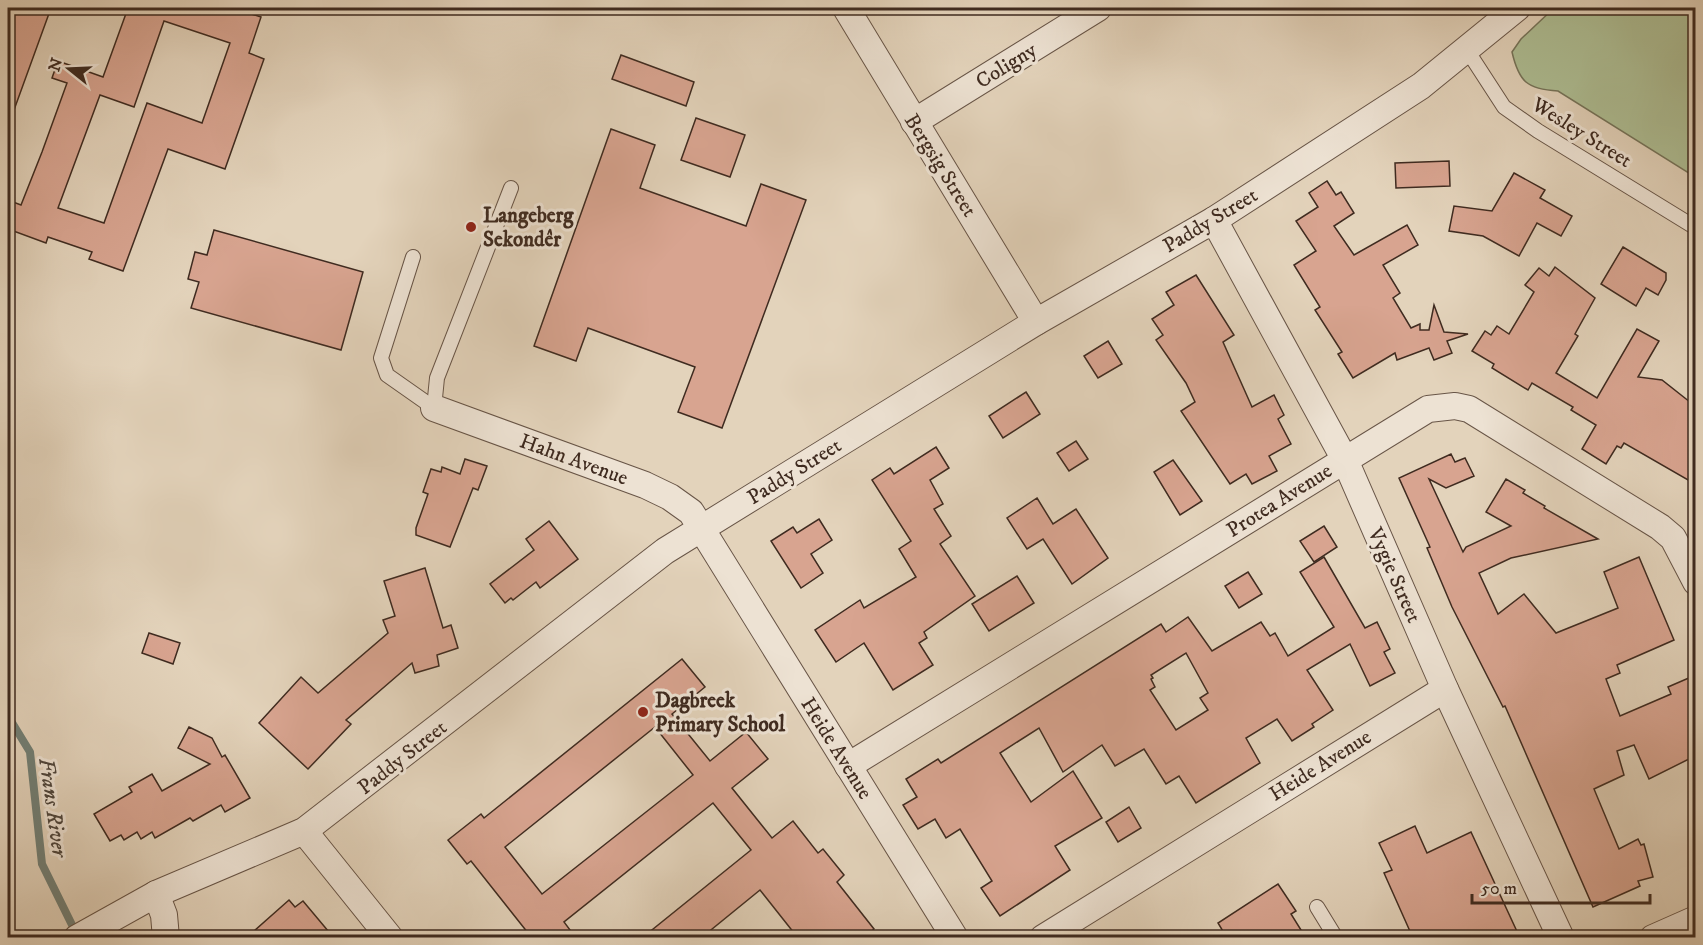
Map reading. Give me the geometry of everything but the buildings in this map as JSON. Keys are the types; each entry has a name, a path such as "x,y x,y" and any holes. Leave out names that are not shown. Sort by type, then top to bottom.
{"street":[{"name":"Bergsig Street","path":"846,8 1036,322"},
{"name":"Coligny","path":"914,122 1098,8"},
{"name":"Paddy Street","path":"77,938 156,894 304,831 665,551 1036,322 1214,220 1391,106 1467,50 1517,8"},
{"name":"Vygie Street","path":"1214,220 1345,460 1445,689 1561,938"},
{"name":"Protea Avenue","path":"848,766 1428,410 1455,406 1469,409 1660,527 1672,538 1695,582"},
{"name":"Hahn Avenue","path":"434,408 645,485 670,497 691,512 701,528"},
{"name":"Heide Avenue","path":"701,528 955,938"},
{"name":"Heide Avenue","path":"1043,938 1445,689"},
{"path":"304,831 390,938"},
{"path":"156,894 164,915 166,938"},
{"path":"1653,938 1695,919"}],"lane":[{"name":"Wesley Street","path":"1467,50 1504,107 1538,131 1695,228"},
{"path":"413,257 381,358 387,375 434,408 437,378 511,188"},
{"path":"1317,907 1336,938"}],"green space":[{"path":"1554,8 1695,8 1695,177 1558,91 1532,86 1521,77 1512,52 1521,39"}],"waterway":[{"name":"Frans River","path":"8,716 30,752 42,864 76,933"}],"place":[{"name":"Langeberg Sekondêr","path":"471,227"},
{"name":"Dagbreek Primary School","path":"643,712"}]}
